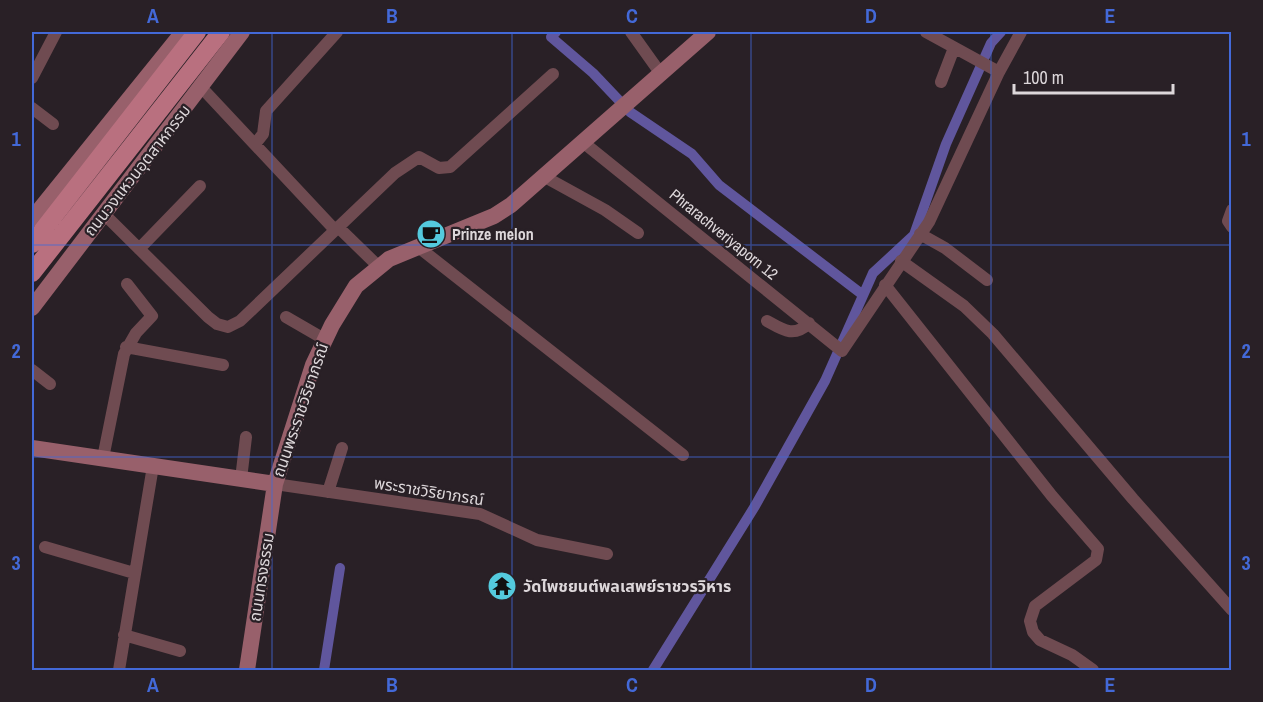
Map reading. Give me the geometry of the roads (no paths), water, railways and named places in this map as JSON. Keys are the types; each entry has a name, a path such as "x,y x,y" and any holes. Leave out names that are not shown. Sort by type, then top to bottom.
{"main road":[{"name":"ถนนวงแหวนอุตสาหกรรม","path":"32,273 221,32"},
{"name":"ถนนวงแหวนอุตสาหกรรม","path":"32,308 242,32"},
{"name":"ถนนพระราชวิริยาภรณ์","path":"32,448 275,484 324,339 356,286 378,266 417,246 494,216 545,177 708,32"},
{"path":"33,213 189,36"},
{"path":"32,244 189,36"},
{"name":"ถนนทรงธรรม","path":"247,670 275,484"}],"street":[{"path":"32,78 56,32"},
{"path":"255,144 263,134 266,111 337,32"},
{"path":"631,32 661,74"},
{"path":"926,32 995,69"},
{"path":"1021,32 995,69 937,206 885,285 1052,496 1098,549 1096,560 1035,606 1030,621 1033,632 1040,640 1072,655 1093,670"},
{"path":"941,82 954,48"},
{"path":"104,214 208,317 217,324 228,327 240,321 395,173 413,160 423,157 439,168 450,167 553,74"},
{"path":"201,87 337,229 378,266"},
{"path":"32,108 53,124"},
{"name":"Phrarachveriyaporn 12","path":"584,143 842,350 885,285"},
{"path":"545,177 605,210 638,233"},
{"path":"139,249 200,186"},
{"path":"1232,210 1228,221 1232,227"},
{"path":"920,234 945,248 987,280"},
{"path":"417,246 683,455"},
{"path":"901,261 964,306 993,334 1133,499 1232,610"},
{"path":"103,458 126,347 152,316 127,284"},
{"path":"286,316 324,339"},
{"path":"767,321 784,331 794,333 809,323"},
{"path":"126,347 223,365"},
{"path":"32,370 50,384"},
{"path":"241,479 246,437"},
{"path":"328,492 342,448"},
{"path":"119,670 153,466"},
{"name":"พระราชวิริยาภรณ์","path":"275,484 480,514 537,540 607,554"},
{"path":"45,547 134,573"},
{"path":"124,635 180,651"}],"waterway":[{"path":"556,32 551,37 593,73 630,112 692,154 719,185 863,295"},
{"path":"653,670 755,506 825,381 873,273 914,235 946,144 991,43 1001,32"},
{"path":"324,670 340,568"}],"place":[{"name":"Prinze melon","path":"431,234"},
{"name":"วัดไพชยนต์พลเสพย์ราชวรวิหาร","path":"502,586"}]}
